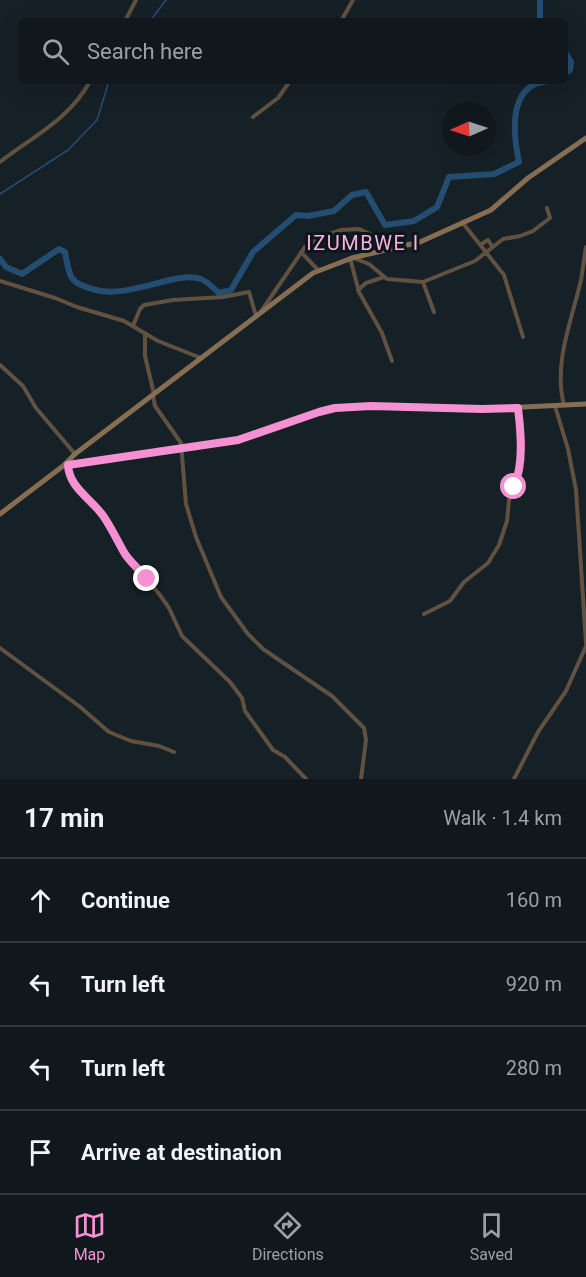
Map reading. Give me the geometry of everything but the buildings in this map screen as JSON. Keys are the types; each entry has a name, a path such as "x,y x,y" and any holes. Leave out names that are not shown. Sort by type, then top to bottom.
{"street":[{"path":"127,18 136,0"},
{"path":"343,18 354,0"},
{"path":"0,162 70,110 80,99 88,84"},
{"path":"253,117 277,99 288,84"},
{"path":"0,513 66,465 75,454 306,278 351,258 426,239 494,208 528,178 585,141"},
{"path":"351,258 367,262 384,277 413,283 423,282 472,262 505,239 524,235 544,224 550,218 547,208"},
{"path":"462,221 504,275 523,337"},
{"path":"262,312 301,252 309,243 321,237 353,228 386,240 409,245"},
{"path":"480,245 488,240 492,246"},
{"path":"564,405 561,380 566,332 580,282 586,247"},
{"path":"301,252 319,271"},
{"path":"351,258 358,290 384,338 392,361"},
{"path":"358,290 366,283 384,277"},
{"path":"0,281 124,321 158,341 202,358"},
{"path":"423,282 434,312"},
{"path":"133,326 144,305 249,292 256,317"},
{"path":"145,333 145,356 155,406 180,441 186,504 196,537 221,597 248,634 263,649 332,696 364,728 366,740 361,779"},
{"path":"0,366 19,381 36,408 75,454"},
{"path":"66,465 249,438 335,408 371,406 482,409 586,404"},
{"path":"514,779 538,732 566,691 586,645 576,490 568,449 556,417 555,406"},
{"path":"424,614 450,601 464,582 490,560 499,545 507,521 509,500 519,470 518,408"},
{"path":"66,465 70,477 81,494 101,513 126,555 167,605 180,634 230,682 242,698 245,711 273,750 285,756 306,779"},
{"path":"0,648 79,706 110,732 130,741 159,746 174,752"}],"waterway":[{"path":"152,18 166,0"},
{"path":"540,0 540,18"},
{"path":"568,57 571,62 568,71"},
{"path":"0,194 68,150 97,120 108,84"},
{"path":"0,259 6,267 22,274 59,249 65,252 70,274 76,282 96,290 109,292 191,277 203,280 219,293 231,290 253,252 296,215 308,216 334,211 352,195 366,192 385,225 414,221 437,207 449,177 494,174 519,162 515,130 517,108 526,90 535,84"}],"district":[{"name":"IZUMBWE I","path":"363,243"}],"route":[{"path":"147,579 126,555 101,513 81,494 68,474 68,465 249,438 335,408 371,406 518,408 519,470 514,487"}]}
